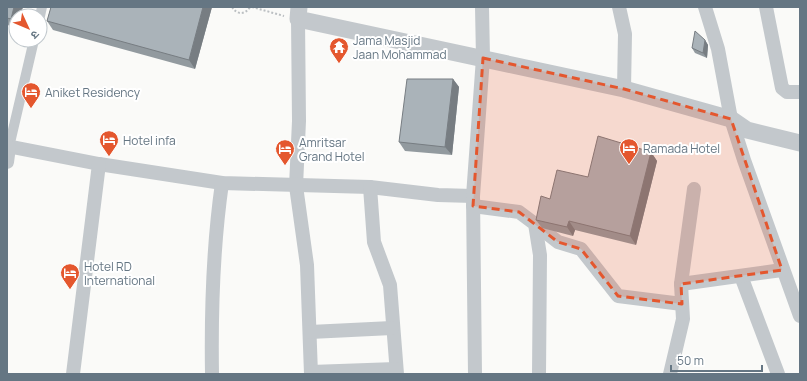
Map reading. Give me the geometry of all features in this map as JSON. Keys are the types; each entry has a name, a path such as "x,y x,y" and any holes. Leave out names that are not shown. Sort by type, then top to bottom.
{"street":[{"path":"475,374 473,201 483,58 482,7"},
{"path":"619,7 625,34 624,89"},
{"path":"705,7 718,49 731,119 782,270 800,316"},
{"path":"766,7 782,88 787,92 800,92"},
{"path":"370,187 374,242 390,285 396,371 311,373 307,265 296,186 299,121 298,13 483,58 624,89 731,119 747,130 800,143"},
{"path":"7,162 8,146 32,48"},
{"path":"8,146 100,164 222,182 296,186 370,187 438,195 473,201 519,212 558,242 581,249 618,296 682,304"},
{"path":"73,374 100,164"},
{"path":"212,374 211,329 216,229 222,182"},
{"path":"670,374 683,320 681,284 694,188"},
{"path":"535,224 540,255 539,374"},
{"path":"681,284 782,270"},
{"path":"741,276 778,374"},
{"path":"310,332 392,328"}],"path":[{"path":"232,7 237,12 242,13 246,12 251,7 298,13"}],"highlighted area":[{"path":"483,58 624,89 731,119 782,270 681,284 682,304 618,296 581,249 558,242 519,212 473,206"}],"building":[{"path":"7,7 14,7 8,8 7,18"},
{"path":"51,7 203,7 189,60 48,21"},
{"path":"695,31 705,40 703,53 692,48"},
{"path":"407,79 453,79 445,147 399,142"},
{"path":"598,136 651,152 630,236 569,221 567,227 536,220 541,196 550,199 557,170 588,177"}],"place":[{"name":"Jama Masjid Jaan Mohammad","path":"339,64"},
{"name":"Aniket Residency","path":"31,109"},
{"name":"Hotel infa","path":"109,157"},
{"name":"Ramada Hotel","path":"629,165"},
{"name":"Amritsar Grand Hotel","path":"285,166"},
{"name":"Hotel RD International","path":"70,290"}]}
